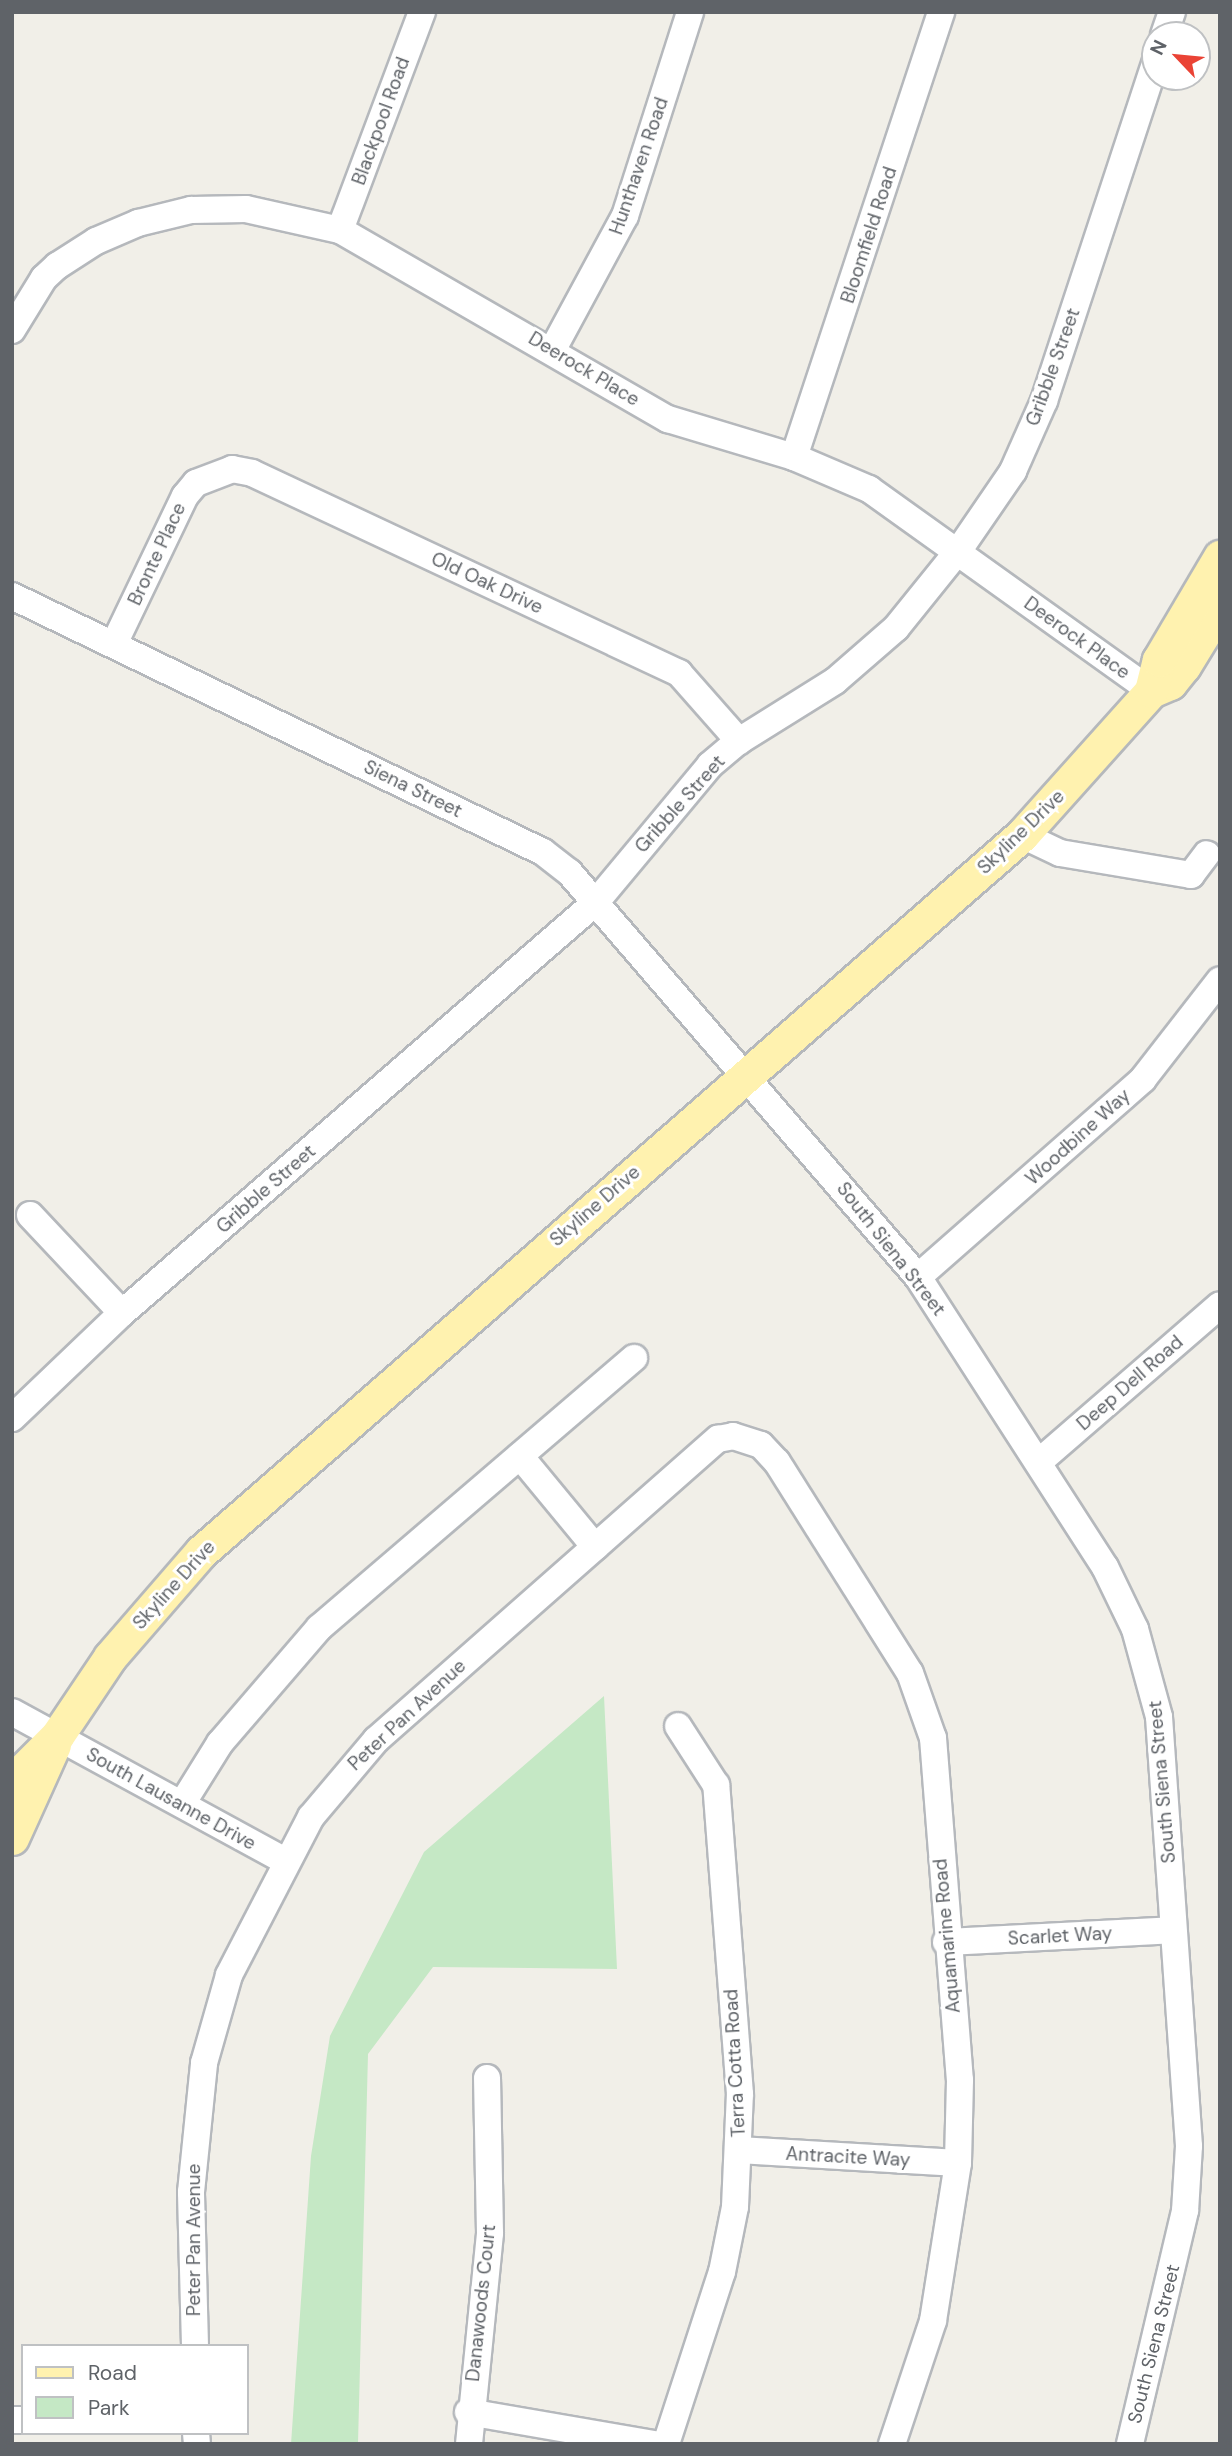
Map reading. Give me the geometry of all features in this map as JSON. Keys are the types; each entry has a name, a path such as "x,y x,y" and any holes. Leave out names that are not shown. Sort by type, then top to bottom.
{"main road":[{"name":"Skyline Drive","path":"1151,691 1159,660 1220,556"},
{"name":"Skyline Drive","path":"12,1838 57,1736 110,1657 201,1552 746,1073 1022,835 1151,691 1170,683 1184,666 1220,607"},
{"name":"Skyline Drive","path":"12,1781 57,1736"}],"street":[{"name":"Blackpool Road","path":"340,230 422,12"},
{"name":"Hunthaven Road","path":"553,349 625,216 690,12"},
{"name":"Bloomfield Road","path":"793,457 941,12"},
{"name":"Gribble Street","path":"12,1418 122,1313 596,902 710,765 739,741 835,681 896,628 959,550 1013,471 1044,401 1146,91"},
{"name":"Deerock Place","path":"12,330 44,278 57,266 96,241 138,223 191,210 232,209 273,212 340,230 553,349 668,419 793,457 869,489 959,550 1151,691"},
{"name":"Old Oak Drive","path":"210,477 232,469 252,473 679,673 739,741"},
{"name":"Bronte Place","path":"115,642 185,496 210,477"},
{"name":"Siena Street","path":"12,596 115,642 543,852 596,902 746,1073"},
{"path":"1022,835 1060,853 1191,875 1207,854"},
{"name":"Woodbine Way","path":"918,1277 1143,1079 1220,980"},
{"name":"South Siena Street","path":"746,1073 918,1277 1040,1461 1116,1587 1147,1667 1159,1717 1189,2179 1179,2242 1130,2444"},
{"path":"30,1215 122,1313"},
{"name":"Deep Dell Road","path":"1040,1461 1215,1318"},
{"path":"182,1804 220,1743 319,1628 634,1358"},
{"name":"Peter Pan Avenue","path":"195,2344 192,2180 204,2063 229,1975 285,1861 324,1798 360,1756 718,1439 733,1436 761,1446 777,1462"},
{"path":"520,1456 595,1547"},
{"name":"Aquamarine Road","path":"777,1462 910,1673 925,1709 933,1738 946,1942 960,2080 958,2163 933,2321 892,2444"},
{"name":"South Lausanne Drive","path":"12,1712 285,1861"},
{"name":"Terra Cotta Road","path":"666,2444 722,2272 735,2207 740,2094 716,1785 678,1726"},
{"name":"Scarlet Way","path":"946,1942 1173,1930"},
{"name":"Danawoods Court","path":"469,2444 468,2412 490,2233 487,2078"},
{"name":"Antracite Way","path":"738,2150 958,2163"},
{"path":"468,2412 653,2444"}],"green space":[{"path":"604,1696 617,1969 433,1967 368,2054 358,2444 291,2444 311,2156 330,2036 424,1852"}]}
